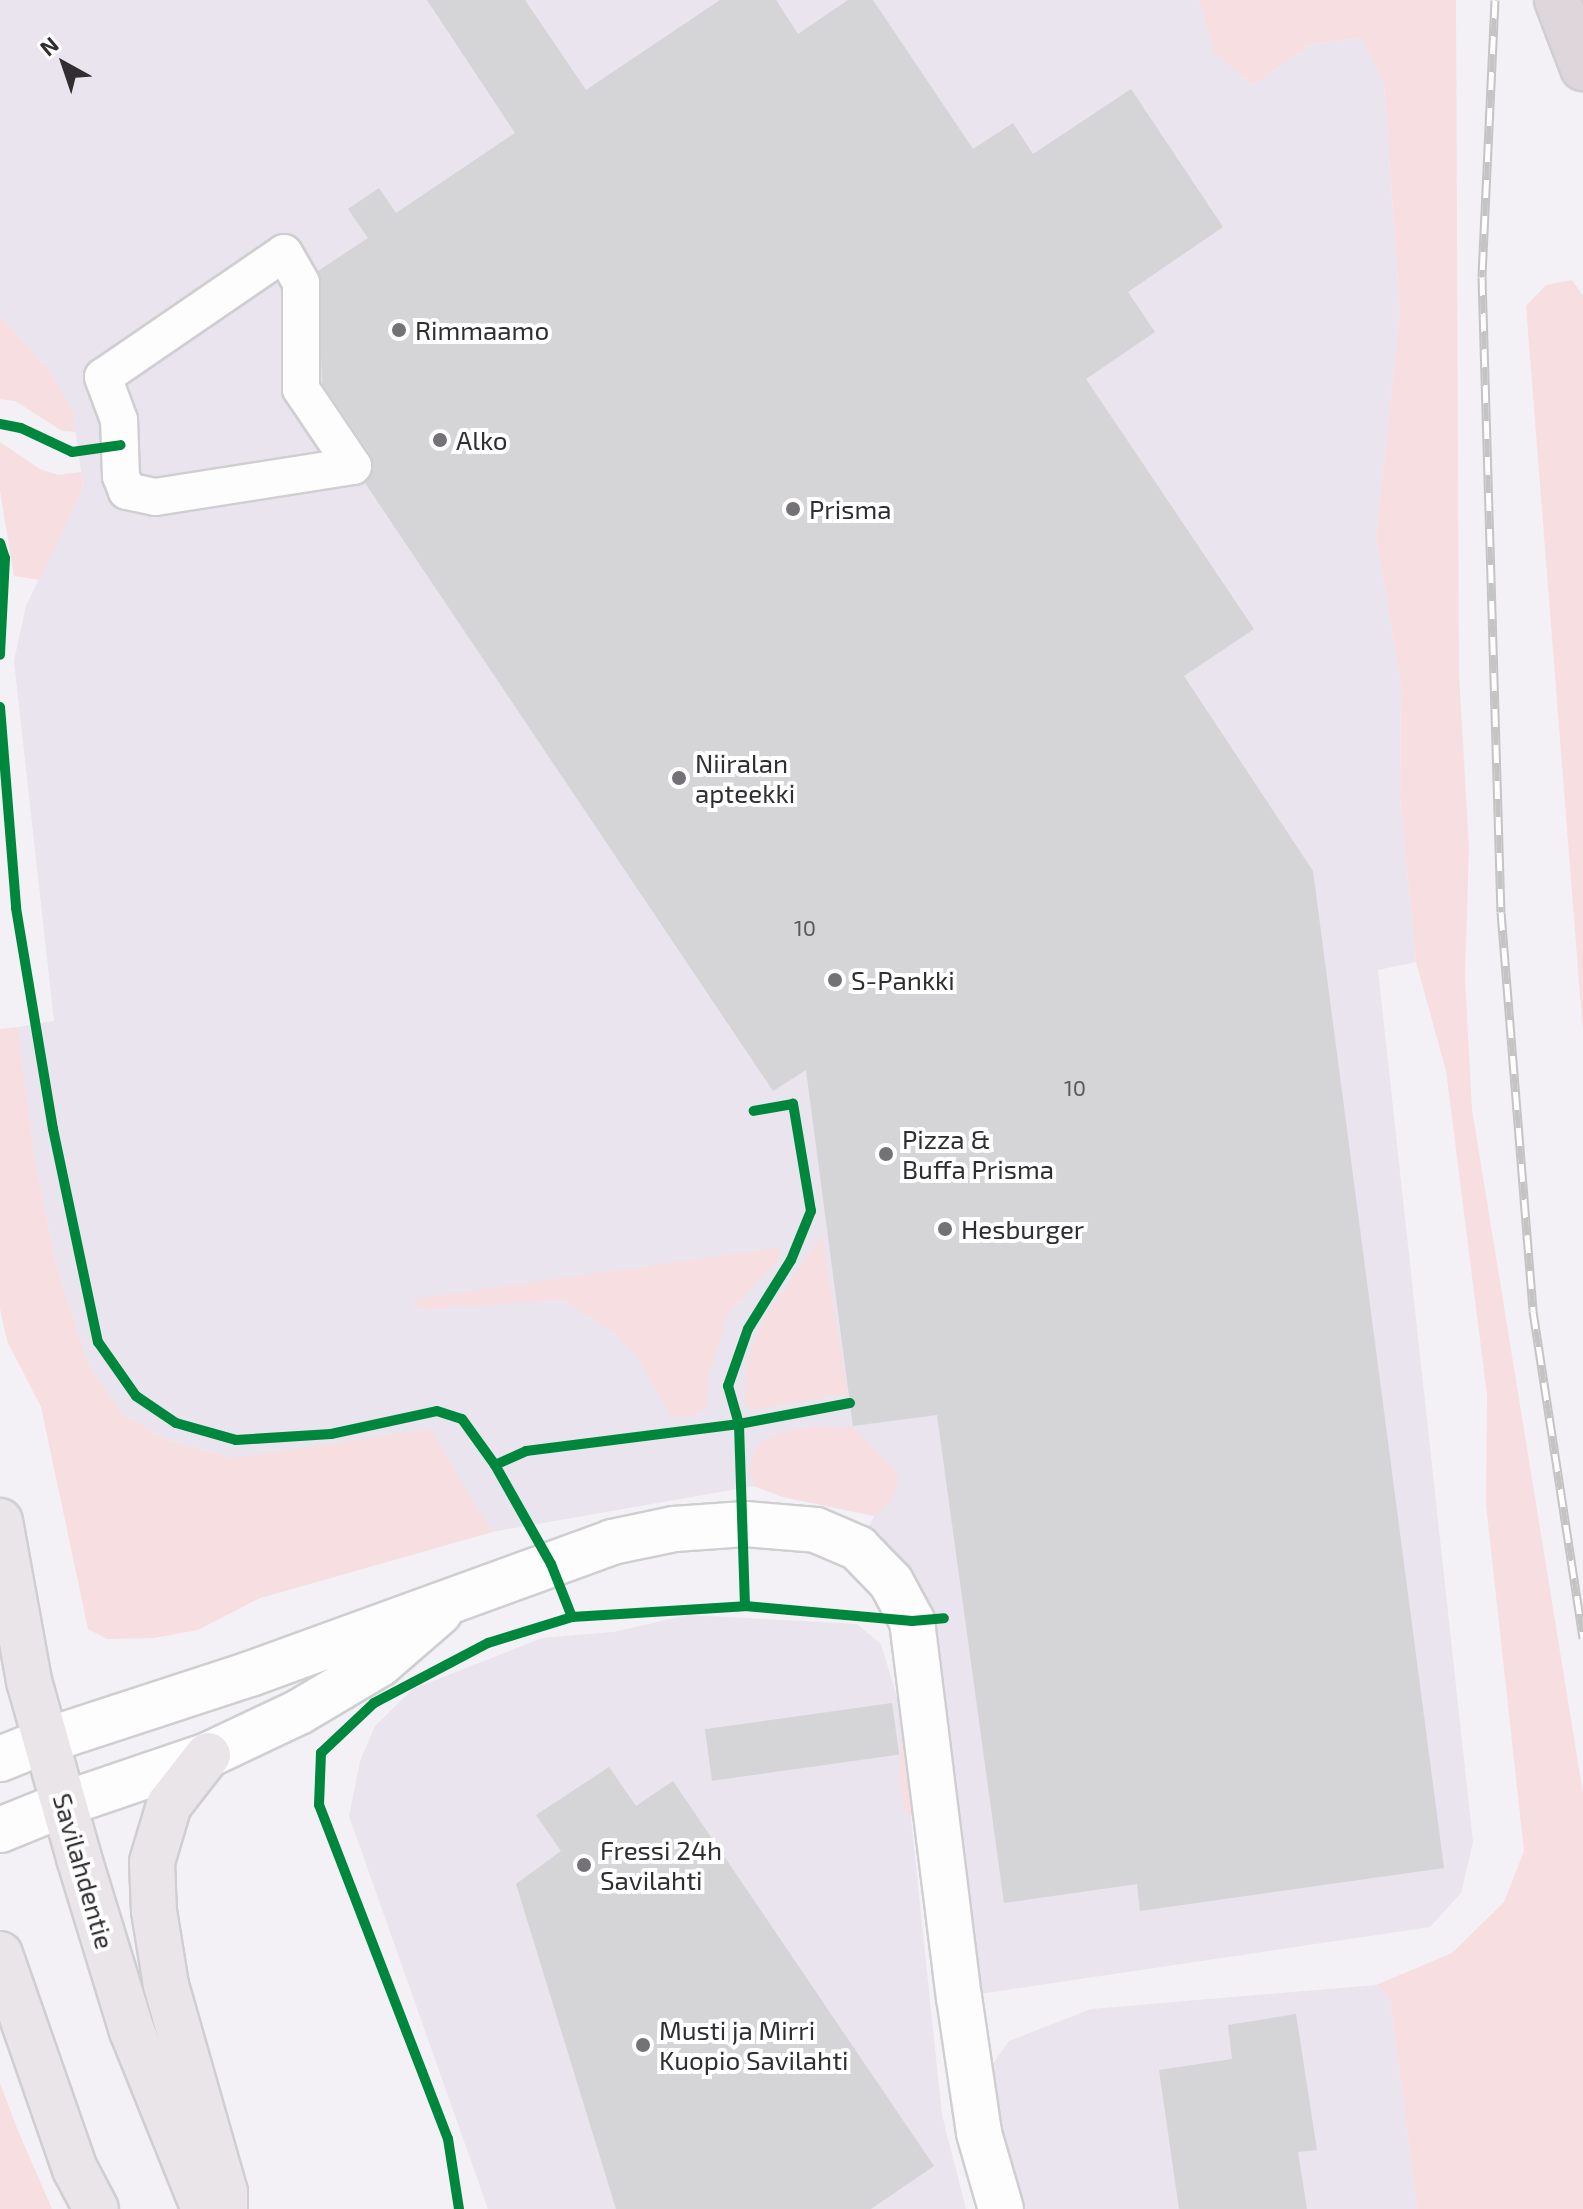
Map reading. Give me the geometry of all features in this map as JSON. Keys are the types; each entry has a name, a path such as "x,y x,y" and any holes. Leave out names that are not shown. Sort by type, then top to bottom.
{"highway":[{"path":"1557,0 1583,68"}],"main road":[{"name":"Savilahdentie","path":"0,1521 45,1741 132,2031 204,2209"},
{"path":"208,1755 169,1805 152,1862 154,1911 166,1985 225,2192 225,2209"},
{"path":"0,1954 9,1995 75,2169 96,2209"}],"street":[{"path":"284,253 301,283 301,389 353,466 155,497 127,491 121,476 119,420 103,377 284,253"},
{"path":"0,1759 45,1741 250,1674 463,1592 612,1542 674,1529 745,1524 816,1530 858,1548 891,1582 912,1621 979,2133 1001,2209"},
{"path":"0,1830 64,1804 208,1755 299,1712 380,1664 463,1592"}],"shaded area":[{"path":"0,0 1199,0 1214,52 1253,85 1312,44 1361,38 1384,84 1400,310 1376,538 1401,683 1400,800 1416,962 1378,970 1473,1842 1461,1893 1430,1927 959,1997 925,1710 858,1548 874,1516 783,1497 754,1486 492,1532 260,1598 233,1458 167,1440 124,1415 89,1367 57,1267 34,1156 18,1027 54,1021 14,661 26,606 83,487 73,411 50,371 0,316"},
{"path":"1199,0 1456,0 1459,673 1469,848 1465,977 1472,1109 1583,1793 1583,2209 1417,2209 1390,1998 1376,1985 1452,1953 1504,1902 1524,1851 1486,1505 1487,1395 1446,1071 1416,962 1400,800 1401,683 1376,538 1400,310 1384,84 1361,38 1312,44 1253,85 1214,53"},
{"path":"1572,280 1583,296 1583,1033 1526,306 1546,285"},
{"path":"0,316 50,371 73,411 76,432 62,431 15,401 0,399"},
{"path":"0,442 40,469 58,475 81,472 83,487 40,580 14,576 0,491"},
{"path":"18,1027 34,1155 57,1267 89,1367 124,1415 167,1440 233,1458 430,1429 492,1532 260,1598 198,1630 154,1638 107,1639 88,1629 41,1407 7,1341 0,1309 0,1029"},
{"path":"822,1236 848,1393 755,1410 744,1403 747,1362 765,1316"},
{"path":"781,1247 778,1261 728,1313 709,1374 706,1407 693,1416 672,1417 638,1358 612,1331 563,1300 419,1310 413,1299"},
{"path":"810,1426 853,1427 898,1474 894,1498 875,1516 783,1497 754,1486 749,1468 757,1446 772,1435"},
{"path":"688,1615 857,1624 881,1644 899,1704 942,2115 966,2209 488,2209 349,1816 360,1761 375,1726 413,1689 542,1638 613,1632"},
{"path":"908,1738 910,1795 916,1815 912,1817 904,1809 900,1783 900,1740"},
{"path":"1376,1985 1390,1998 1417,2209 1022,2209 990,2103 992,2065 1009,2041 1091,2009"},
{"path":"0,2083 17,2128 52,2209 0,2209"}],"building":[{"path":"427,0 525,0 586,90 720,0 776,0 798,34 848,0 873,0 973,149 1013,123 1033,154 1131,89 1223,227 1128,292 1155,332 1086,379 1254,629 1184,676 1313,871 1444,1868 1140,1911 1137,1884 1004,1903 937,1415 853,1426 806,1070 773,1091 365,483 372,474 371,455 322,383 318,271 368,238 348,209 379,188 396,213 515,133"},
{"path":"892,1703 899,1754 712,1781 705,1729"},
{"path":"609,1767 636,1806 673,1781 934,2166 871,2209 616,2209 516,1884 561,1851 536,1815"},
{"path":"1296,2014 1317,2150 1298,2152 1307,2209 1179,2209 1159,2070 1232,2059 1228,2025"}],"railway":[{"path":"1495,0 1482,277 1501,912 1533,1311 1583,1638"}],"cycle path":[{"path":"0,424 21,428 72,452 121,445"},
{"path":"0,543 5,558 0,655"},
{"path":"0,707 16,908 53,1129 98,1342 136,1396 176,1423 236,1440 331,1434 437,1411 462,1419 495,1465"},
{"path":"745,1606 739,1424 728,1386 748,1329 791,1260 811,1211 793,1104 754,1111"},
{"path":"572,1617 551,1564 495,1465 526,1451 739,1424 850,1403"},
{"path":"459,2209 448,2139 319,1805 321,1753 374,1703 488,1643 572,1617 745,1606 912,1621 944,1618"}],"place":[{"name":"Rimmaamo","path":"399,330"},
{"name":"Alko","path":"440,440"},
{"name":"Prisma","path":"793,509"},
{"name":"Niiralan apteekki","path":"679,778"},
{"name":"S-Pankki","path":"835,980"},
{"name":"Pizza & Buffa Prisma","path":"886,1154"},
{"name":"Hesburger","path":"945,1229"},
{"name":"Fressi 24h Savilahti","path":"584,1865"},
{"name":"Musti ja Mirri Kuopio Savilahti","path":"643,2045"}]}
